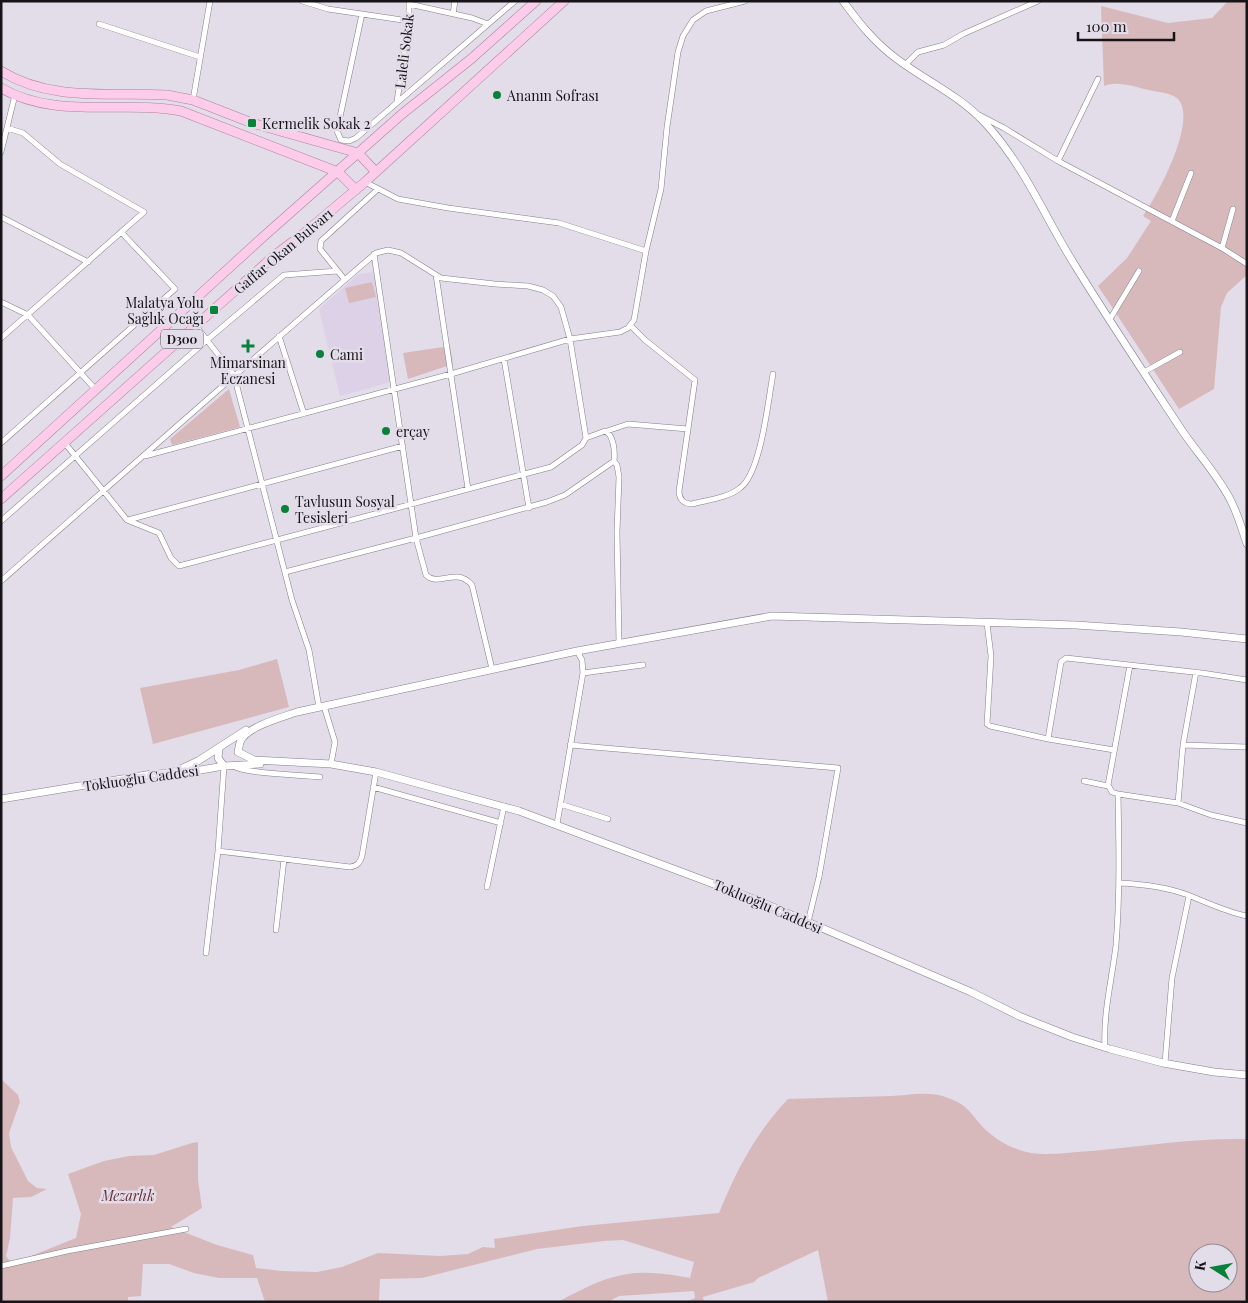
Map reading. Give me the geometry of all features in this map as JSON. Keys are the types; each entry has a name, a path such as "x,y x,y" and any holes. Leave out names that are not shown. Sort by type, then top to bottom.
{"highway":[{"name":"Gaffar Okan Bulvarı","path":"1,476 263,237 402,114 471,60 536,1"},
{"name":"Gaffar Okan Bulvarı","path":"1,499 275,255 366,182 564,1"},
{"path":"1,71 28,84 57,92 166,95 193,100 252,123 358,154 376,172"},
{"path":"1,88 38,102 60,106 157,108 181,112 338,172 356,190"}],"street":[{"path":"193,100 210,1"},
{"path":"302,1 328,8 408,21"},
{"path":"328,8 330,1"},
{"path":"453,14 455,1"},
{"path":"362,14 338,128 338,136 344,141 356,138 515,1"},
{"path":"142,456 451,374 570,339 620,332 628,328 634,320 646,251 661,189 678,52 683,36 693,20 706,11 745,1"},
{"path":"843,1 873,38 905,64 975,113 1000,140 1019,166 1037,196 1068,254 1191,444 1225,490 1239,518 1247,544"},
{"path":"905,64 918,52 944,45 963,34 1038,1"},
{"path":"409,3 472,18 488,24"},
{"name":"Laleli Sokak","path":"397,102 409,3"},
{"path":"99,24 200,57"},
{"path":"1058,161 1098,80"},
{"path":"1,152 15,94"},
{"path":"975,113 1004,128 1058,161 1222,248 1247,264"},
{"path":"1,338 144,212 60,164 23,133 7,128"},
{"path":"1172,221 1191,173"},
{"path":"366,182 398,199 448,208 559,223 646,251"},
{"path":"345,280 320,249 321,240 378,190"},
{"path":"1222,248 1233,209"},
{"path":"1,217 88,262"},
{"path":"1,444 175,289 121,232"},
{"path":"1,581 104,491 234,375 374,254 384,251 406,255 441,278 478,283 528,286 546,291 556,299 561,307 570,339 586,438 584,443 551,467 179,566 171,558 159,533 127,520 104,491 63,442"},
{"path":"374,254 416,538 426,574 429,578 437,580 458,576 465,578 472,585 492,669"},
{"path":"1,521 206,340 284,275 337,272"},
{"path":"1110,319 1139,272"},
{"path":"436,274 468,489"},
{"path":"1,302 28,315 82,372 96,390"},
{"path":"630,325 645,340 695,380 679,491 681,499 686,503 692,504 737,490 748,481 761,442 773,374"},
{"path":"196,326 234,375 292,600 309,650 321,707 335,742 331,764"},
{"path":"279,336 304,414"},
{"path":"1144,372 1180,352"},
{"path":"504,359 530,508"},
{"path":"586,438 628,424 688,429"},
{"path":"607,431 611,436 614,461 617,465 619,477 617,532 619,643"},
{"path":"127,520 403,446"},
{"path":"286,572 530,508 565,494 614,461"},
{"path":"174,772 198,761 249,729 298,712 577,651 772,616 1129,628 1247,639"},
{"path":"987,623 990,656 987,724 1048,739 1114,750"},
{"path":"557,824 583,672 582,660 577,651"},
{"path":"1048,739 1061,662 1064,658 1069,657 1196,672 1247,680"},
{"path":"583,672 643,664"},
{"path":"1130,665 1108,786 1112,792 1178,803 1211,815 1245,821"},
{"path":"1178,803 1183,745 1196,672"},
{"path":"258,727 242,739 233,766 250,771 320,777"},
{"path":"226,744 234,747 238,752"},
{"path":"570,745 838,768 819,878 808,922"},
{"path":"1183,745 1247,747"},
{"path":"206,953 218,851 224,766 218,758 219,748"},
{"name":"Tokluoğlu Caddesi","path":"238,752 250,759 331,764 376,772 504,806 727,888 971,992 1019,1016 1072,1037 1105,1048 1165,1063 1214,1072 1247,1074"},
{"name":"Tokluoğlu Caddesi","path":"1,799 174,772 280,762"},
{"path":"218,851 350,867 358,864 362,856 376,772"},
{"path":"1084,782 1108,786"},
{"path":"373,787 501,822"},
{"path":"1105,1048 1104,1022 1114,961 1119,883 1118,794"},
{"path":"560,804 608,819"},
{"path":"486,887 504,806"},
{"path":"276,930 284,859"},
{"path":"1119,883 1153,886 1189,896 1222,910 1247,916"},
{"path":"1165,1063 1172,978 1189,896"},
{"path":"1,1266 68,1251 186,1229"}],"shaded area":[{"path":"375,272 391,382 340,396 319,309 359,274"}],"green space":[{"path":"1228,1 1247,1 1247,275 1227,293 1221,307 1214,389 1179,409 1098,286 1127,258 1151,221 1143,216 1166,176 1173,158 1183,124 1183,110 1178,99 1169,94 1121,84 1104,86 1101,6 1168,23 1212,18"},
{"path":"372,282 376,297 349,303 345,288"},
{"path":"450,346 453,364 408,379 403,353"},
{"path":"229,389 240,427 172,445 170,439"},
{"path":"277,659 289,707 153,744 140,688 239,670"},
{"name":"Mezarlık","path":"1,1079 18,1095 20,1102 9,1133 11,1147 28,1181 37,1188 47,1189 31,1197 13,1198 10,1238 6,1256 12,1261 21,1260 76,1238 81,1214 68,1174 104,1161 129,1156 154,1155 198,1142 198,1180 202,1208 171,1227 217,1245 253,1255 256,1268 317,1272 342,1267 378,1253 440,1256 468,1254 483,1247 495,1248 494,1239 583,1226 719,1213 756,1139 788,1099 921,1094 944,1096 961,1104 992,1136 1024,1151 1039,1154 1091,1151 1188,1141 1247,1139 1247,1302 828,1302 818,1250 758,1278 754,1282 703,1297 704,1302 686,1302 695,1298 694,1291 619,1296 608,1302 557,1302 603,1280 620,1275 650,1273 690,1278 694,1262 623,1240 537,1249 422,1278 380,1279 379,1302 265,1302 257,1278 219,1278 194,1273 169,1264 143,1264 141,1296 128,1297 128,1302 1,1302"}],"place":[{"name":"Ananın Sofrası","path":"497,95"},
{"name":"Kermelik Sokak 2","path":"252,123"},
{"name":"Malatya Yolu Sağlık Ocağı","path":"214,310"},
{"name":"Mimarsinan Eczanesi","path":"248,346"},
{"name":"Cami","path":"320,354"},
{"name":"erçay","path":"386,431"},
{"name":"Tavlusun Sosyal Tesisleri","path":"285,509"}]}
